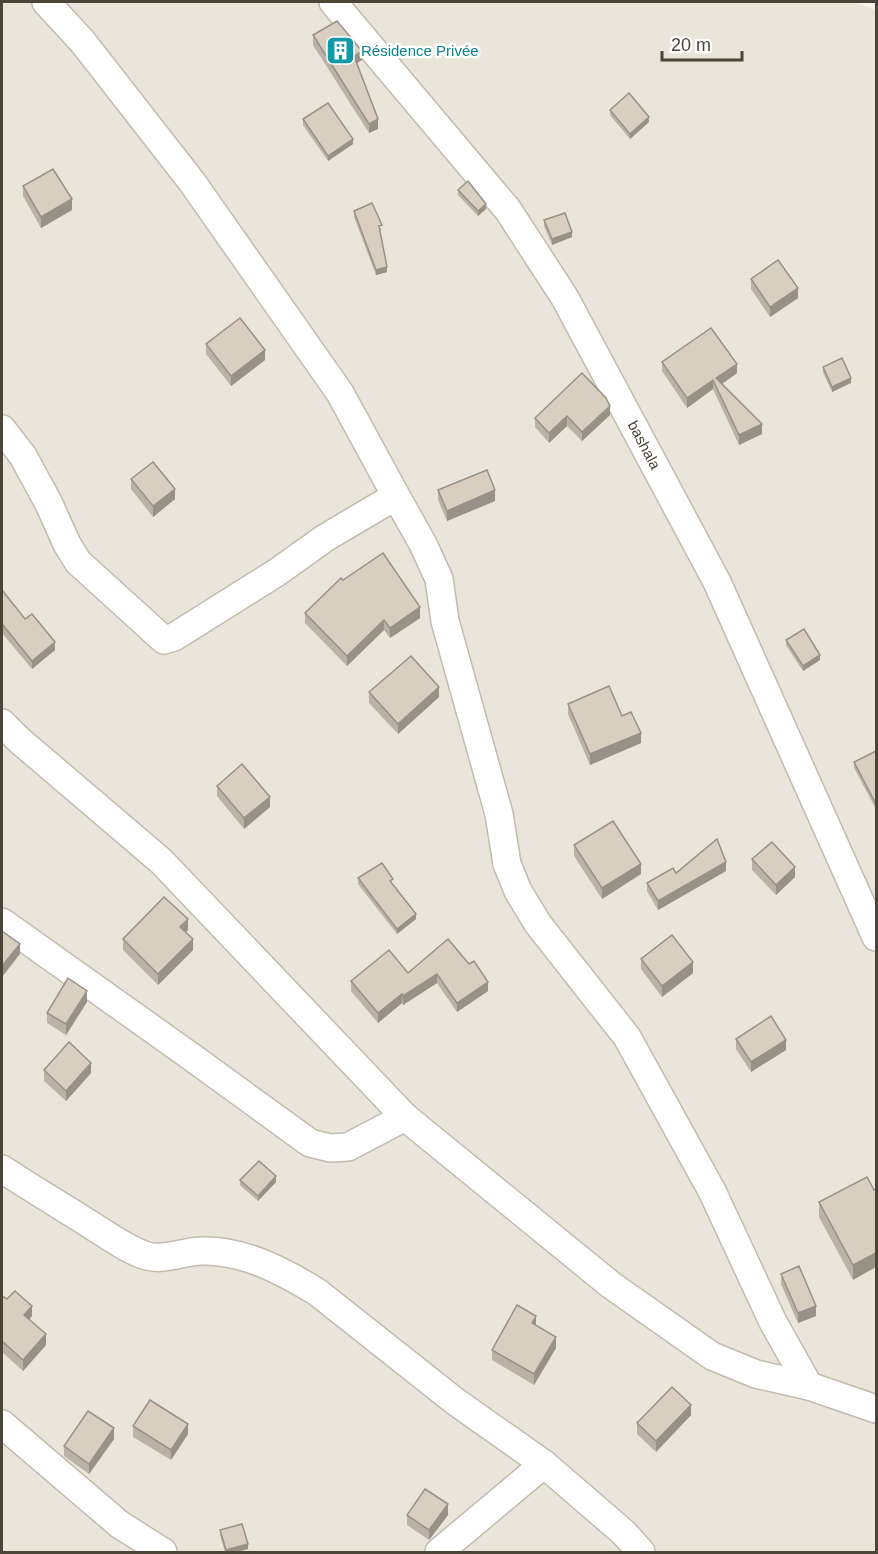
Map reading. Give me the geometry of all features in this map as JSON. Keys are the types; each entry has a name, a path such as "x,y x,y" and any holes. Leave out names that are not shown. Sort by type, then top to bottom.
{"street":[{"path":"46,2 82,41 192,182 340,393 423,544 439,579 445,621 499,814 507,864 518,891 538,924 627,1036 712,1191 773,1322 809,1386"},
{"name":"bashala","path":"333,2 508,210 565,298 717,582 876,937"},
{"path":"2,429 23,456 78,562 164,640 174,637 276,573 325,538 396,496"},
{"path":"2,723 160,861 405,1117 611,1285 712,1356 756,1374 809,1386 876,1408"},
{"path":"2,922 310,1143 330,1148 348,1147 405,1117"},
{"path":"2,1169 120,1243 144,1255 156,1258 200,1251 224,1252 272,1267 297,1280 317,1292 456,1402 544,1464 624,1533 641,1552"},
{"path":"2,1424 119,1524 163,1552"},
{"path":"439,1552 544,1464"}],"shaded area":[{"path":"2,2 854,2 876,10 876,1552 2,1552"}],"building":[{"path":"337,21 362,51 354,56 378,119 369,124 313,35"},
{"path":"629,93 649,117 630,134 610,110"},
{"path":"328,103 353,139 328,156 303,119"},
{"path":"53,169 72,199 41,217 23,186"},
{"path":"468,181 486,204 478,211 458,190"},
{"path":"372,203 382,225 379,226 387,267 376,270 354,211"},
{"path":"565,213 572,232 552,239 544,220"},
{"path":"778,260 798,288 770,307 751,279"},
{"path":"240,318 265,350 231,376 206,344"},
{"path":"711,328 737,364 716,378 762,424 739,435 713,380 687,398 662,362"},
{"path":"842,358 851,378 832,387 823,367"},
{"path":"582,373 606,398 610,406 582,432 567,416 549,433 535,418"},
{"path":"153,462 175,489 153,506 131,479"},
{"path":"487,470 495,490 447,511 438,490"},
{"path":"383,553 420,607 390,628 384,620 347,656 305,613 341,578 343,580"},
{"path":"2,590 25,619 32,614 55,642 32,661 2,624"},
{"path":"804,629 820,655 803,666 786,640"},
{"path":"411,656 439,687 398,724 369,692"},
{"path":"609,686 622,716 631,712 641,733 590,754 568,704"},
{"path":"876,751 876,804 854,762"},
{"path":"242,764 270,797 244,818 217,786"},
{"path":"613,821 641,864 602,888 574,845"},
{"path":"717,839 726,862 658,901 647,883 673,868 676,873"},
{"path":"772,842 795,867 776,885 752,859"},
{"path":"382,863 393,879 390,881 416,914 397,929 358,878"},
{"path":"164,897 188,919 180,927 193,939 158,974 123,939"},
{"path":"2,931 20,944 2,966"},
{"path":"672,935 693,962 662,986 641,959"},
{"path":"448,939 469,964 474,961 488,982 457,1003 437,974 403,996 402,994 378,1013 351,981 389,950 408,973"},
{"path":"68,978 87,991 66,1024 47,1013"},
{"path":"771,1016 786,1040 751,1062 736,1039"},
{"path":"69,1042 91,1063 66,1091 44,1070"},
{"path":"259,1161 276,1176 258,1196 240,1180"},
{"path":"867,1177 874,1190 876,1189 876,1253 853,1265 819,1202"},
{"path":"799,1266 816,1306 798,1313 781,1274"},
{"path":"15,1291 32,1306 24,1315 46,1334 23,1360 2,1341 2,1299 4,1297 7,1299"},
{"path":"517,1305 536,1316 532,1323 556,1337 534,1374 492,1350"},
{"path":"672,1387 691,1405 656,1441 637,1423"},
{"path":"150,1400 188,1424 171,1450 133,1426"},
{"path":"88,1411 114,1428 89,1464 64,1446"},
{"path":"425,1489 448,1504 429,1530 407,1515"},
{"path":"242,1524 248,1544 226,1550 220,1530"}],"place":[{"name":"Résidence Privée","path":"340,51"}]}
